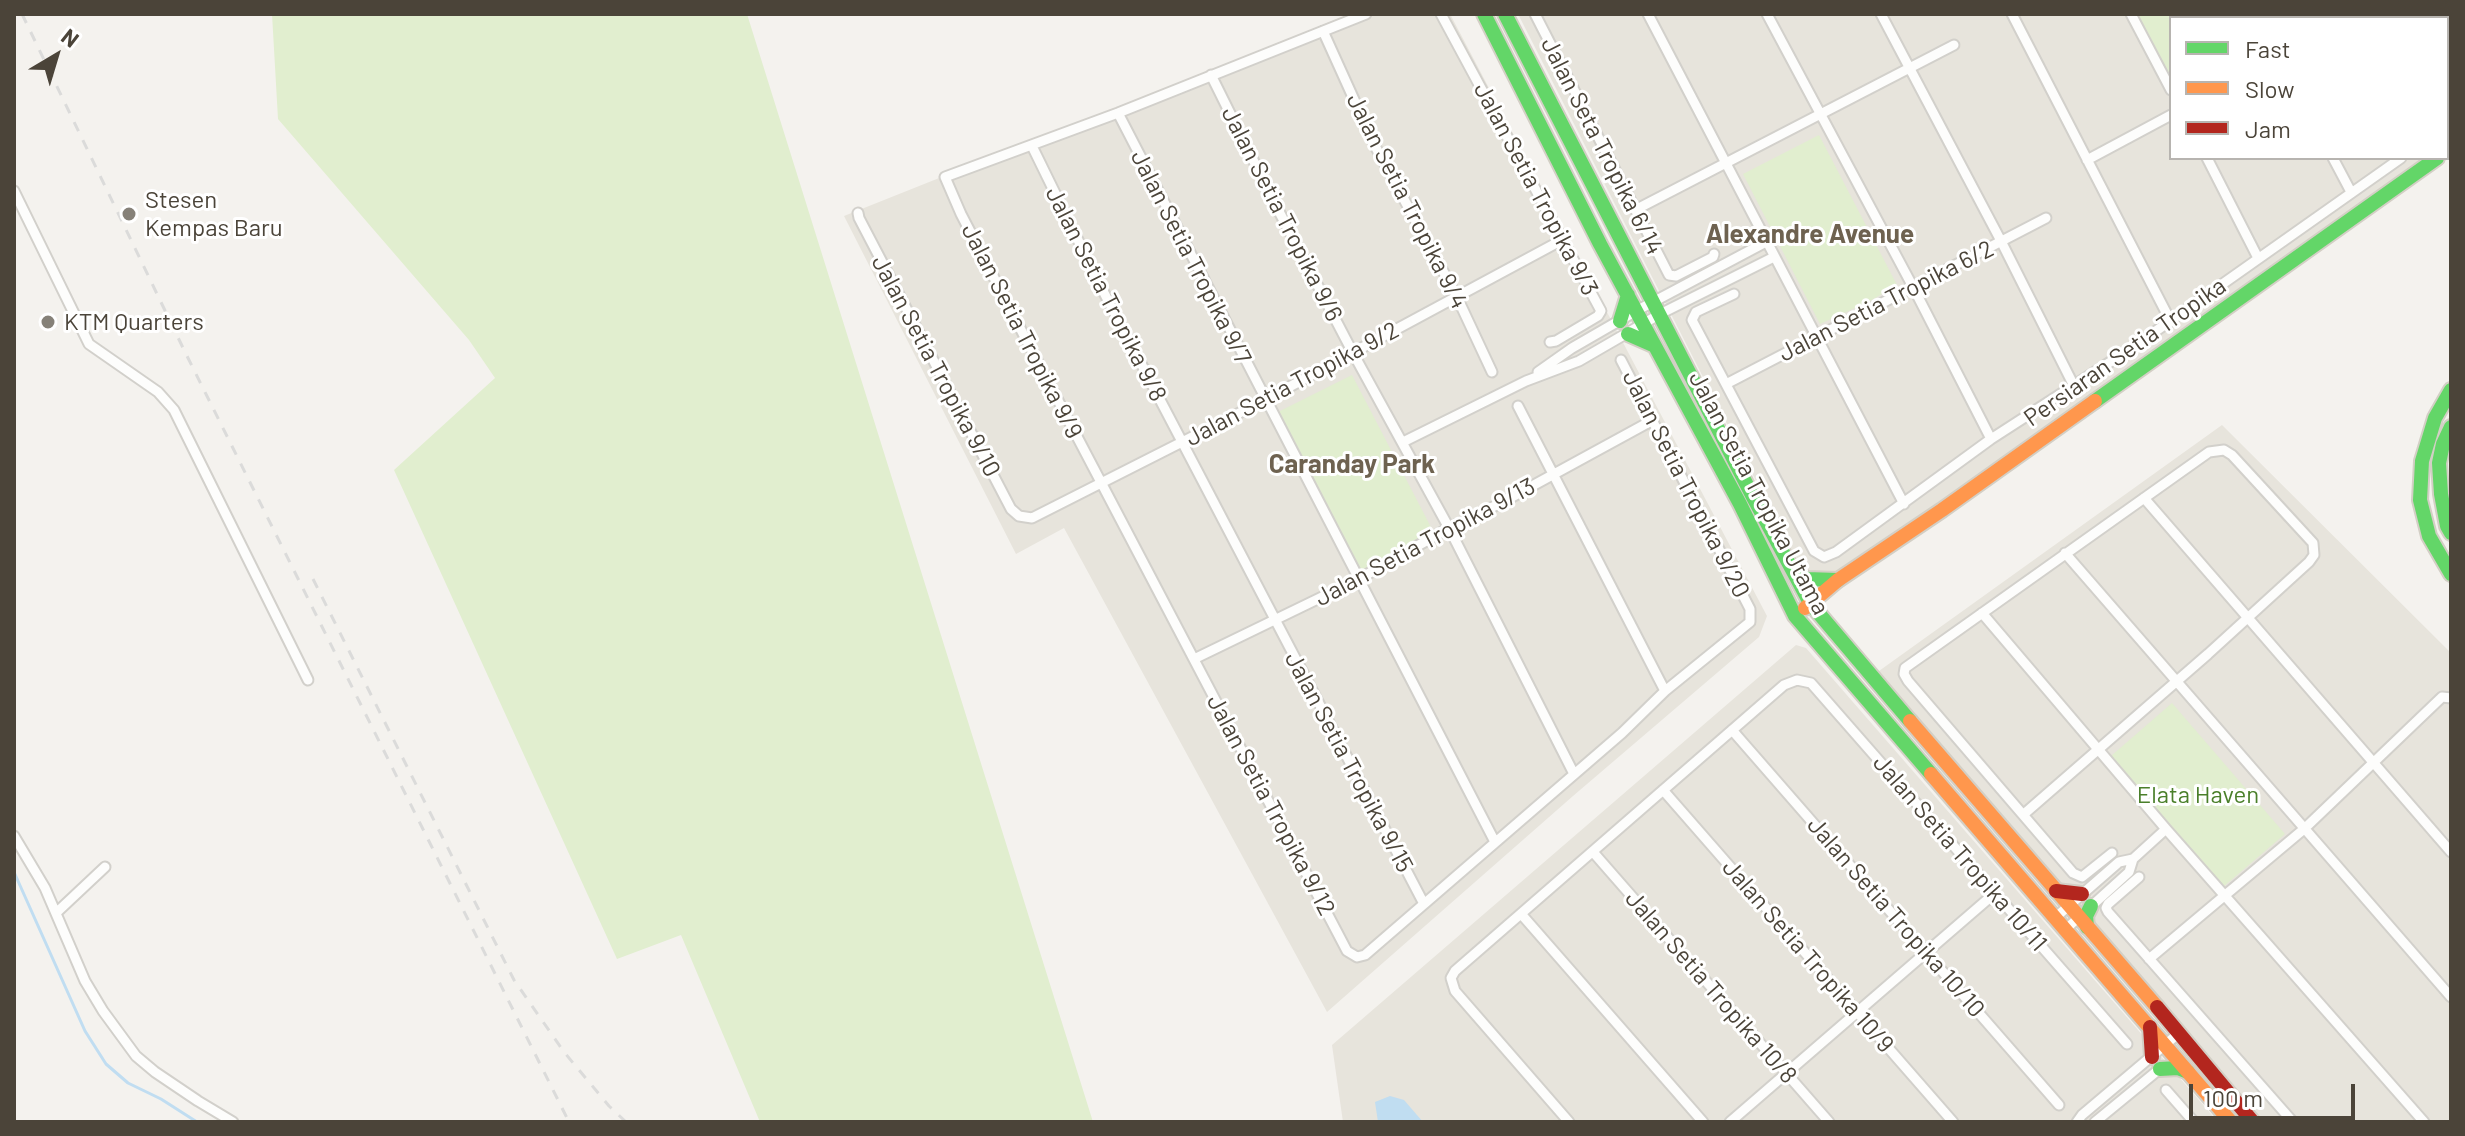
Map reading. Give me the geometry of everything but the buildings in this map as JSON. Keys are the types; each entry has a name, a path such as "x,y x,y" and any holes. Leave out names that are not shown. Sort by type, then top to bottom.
{"main road":[{"name":"Jalan Setia Tropika Utama","path":"1484,14 1643,325 1740,504 1795,616 2231,1122"},
{"name":"Jalan Setia Tropika Utama","path":"1505,14 1810,603 2253,1122"},
{"name":"Persiaran Setia Tropika","path":"1795,616 1838,580 1942,510 2434,160"},
{"path":"1620,321 1628,295"},
{"path":"1628,334 1648,341 1656,348"},
{"path":"2451,390 2435,418 2422,461 2420,500 2429,536 2451,574"},
{"path":"2451,427 2439,463 2441,494 2451,533"},
{"path":"1791,569 1806,579 1838,580"},
{"path":"2056,891 2093,903 2086,916 2078,917"},
{"path":"2150,1027 2156,1063 2192,1074"}],"street":[{"path":"1032,146 1366,14"},
{"name":"Jalan Setia Tropika 9/3","path":"1441,14 1601,311 1598,316 1550,342"},
{"name":"Jalan Seta Tropika 6/14","path":"1535,14 1669,275 1672,277 1714,254"},
{"path":"1648,14 1904,504"},
{"path":"1767,14 1991,439"},
{"path":"1881,14 2074,386"},
{"path":"2012,14 2171,322"},
{"path":"2131,14 2169,86"},
{"name":"Jalan Setia Tropika 9/4","path":"1323,31 1375,146 1456,295 1492,372"},
{"path":"1635,210 1954,45"},
{"name":"Jalan Setia Tropika 9/6","path":"1211,75 1272,198 1449,528 1574,774"},
{"name":"Jalan Setia Tropika 9/7","path":"1118,113 1423,708 1495,842"},
{"path":"2088,161 2169,116"},
{"name":"Jalan Setia Tropika 9/9","path":"1032,146 945,177 961,214 1194,659"},
{"name":"Jalan Setia Tropika 9/8","path":"1032,146 1101,287 1275,621"},
{"path":"2208,160 2258,258"},
{"path":"2334,160 2351,192"},
{"path":"2129,350 2398,160"},
{"path":"14,191 89,344 158,392 174,410 308,680"},
{"name":"Jalan Setia Tropika 9/10","path":"858,213 1011,509 1019,516"},
{"name":"Jalan Setia Tropika 6/2","path":"1726,384 2046,218"},
{"name":"Jalan Setia Tropika 9/2","path":"1019,516 1032,518 1101,484 1265,400 1562,240"},
{"path":"1403,442 1526,381 1579,361 1610,344 1643,325 1657,308 1699,277 1766,242"},
{"path":"1526,381 1572,348 1636,311 1657,308 1706,291 1774,257"},
{"path":"1699,277 1706,291"},
{"path":"1734,294 1696,312 1692,317 1814,551 1824,557 1831,556 1991,439 2118,357"},
{"path":"1603,331 1610,344"},
{"name":"Jalan Setia Tropika 9/20","path":"1621,360 1750,609 1750,622 1744,629 1665,691"},
{"path":"1424,904 1622,733 1665,691 1518,406"},
{"name":"Jalan Setia Tropika 9/13","path":"1194,659 1359,579 1653,420"},
{"path":"2024,814 2247,619 2314,555 2313,543 2232,455 2219,449 2209,452 1905,668 1908,681 2077,876 2082,877 2112,853"},
{"path":"2144,498 2451,852"},
{"path":"2065,553 2451,997"},
{"path":"1982,613 2166,829 2424,1122"},
{"name":"Jalan Setia Tropika 9/15","path":"1275,621 1424,904"},
{"name":"Jalan Setia Tropika 9/12","path":"1194,659 1347,951 1357,957 1365,955 1424,904"},
{"name":"Jalan Setia Tropika 10/11","path":"1732,730 1784,685 1797,680 1811,683 2127,1044"},
{"path":"2149,959 2304,829 2442,697 2451,698"},
{"path":"1569,1122 1455,991 1451,978 1455,971 1732,730"},
{"name":"Jalan Setia Tropika 10/10","path":"1732,730 2059,1105"},
{"name":"Jalan Setia Tropika 10/9","path":"1663,790 1953,1122"},
{"path":"2093,903 2102,876 2119,862 2133,859 2166,829"},
{"path":"14,836 45,888 85,981 136,1056 155,1072 233,1122"},
{"name":"Jalan Setia Tropika 10/8","path":"1593,852 1829,1122"},
{"path":"2061,923 2078,917 2129,872 2133,859"},
{"path":"56,913 105,867"},
{"path":"2102,876 2112,887"},
{"path":"2093,903 2108,904 2139,877"},
{"path":"1730,1122 1995,893"},
{"path":"2093,903 2149,959 2293,1122"},
{"path":"1522,915 1703,1122"},
{"path":"2061,923 2078,917"},
{"path":"2095,1122 2130,1094 2156,1063 2184,1039"},
{"path":"2077,1122 2120,1083 2156,1063 2184,1039"},
{"path":"2120,1083 2130,1094"},
{"path":"2166,1090 2194,1122"}],"shaded area":[{"path":"1350,14 1450,14 1767,616 1759,637 1327,1012 1064,528 1016,554 844,216"},
{"path":"1518,14 2385,14 2169,16 2169,160 2435,160 1828,584 1806,579"},
{"path":"2222,425 2451,653 2451,1122 2259,1122 1872,676"},
{"path":"1796,645 1806,648 2218,1122 1343,1122 1332,1045"}],"green space":[{"path":"272,14 747,14 1093,1122 760,1122 681,935 617,959 394,470 495,378 469,340 278,119"},
{"path":"2135,14 2236,14 2169,16 2169,79"},
{"name":"Alexandre Avenue","path":"1819,135 1897,285 1820,324 1743,174"},
{"name":"Caranday Park","path":"1352,375 1434,533 1360,571 1278,412"},
{"name":"Elata Haven","path":"2172,703 2285,834 2223,887 2111,756"}],"water":[{"path":"1390,1096 1404,1100 1423,1122 1378,1122 1375,1102"}],"waterway":[{"path":"14,872 85,1031 106,1064 128,1083 197,1122"}],"railway":[{"path":"22,14 185,352 569,1122"},
{"path":"313,579 514,980 564,1052 626,1122"}],"traffic: fast":[{"path":"1484,14 1600,244 1740,504 1795,616 1931,774"},
{"path":"1505,14 1810,603 1910,721"},
{"path":"2449,102 2451,106"},
{"path":"2095,401 2434,160"},
{"path":"1620,321 1628,295"},
{"path":"1628,334 1653,345"},
{"path":"2451,390 2435,418 2422,461 2420,500 2429,536 2451,574"},
{"path":"2451,427 2439,463 2441,494 2451,533"},
{"path":"1792,569 1806,579 1838,580"},
{"path":"2087,927 2086,916 2091,906"},
{"path":"2160,1069 2178,1068 2188,1072"}],"traffic: slow":[{"path":"1805,608 1838,580 2095,401"},
{"path":"1910,721 2157,1007"},
{"path":"1931,774 2231,1122"}],"traffic: jam":[{"path":"2056,891 2082,894"},
{"path":"2157,1007 2253,1122"},
{"path":"2150,1027 2152,1057"}],"place":[{"name":"Stesen Kempas Baru","path":"129,214"},
{"name":"KTM Quarters","path":"48,322"}],"district":[{"name":"Alexandre Avenue","path":"1810,234"},
{"name":"Caranday Park","path":"1352,464"}]}
